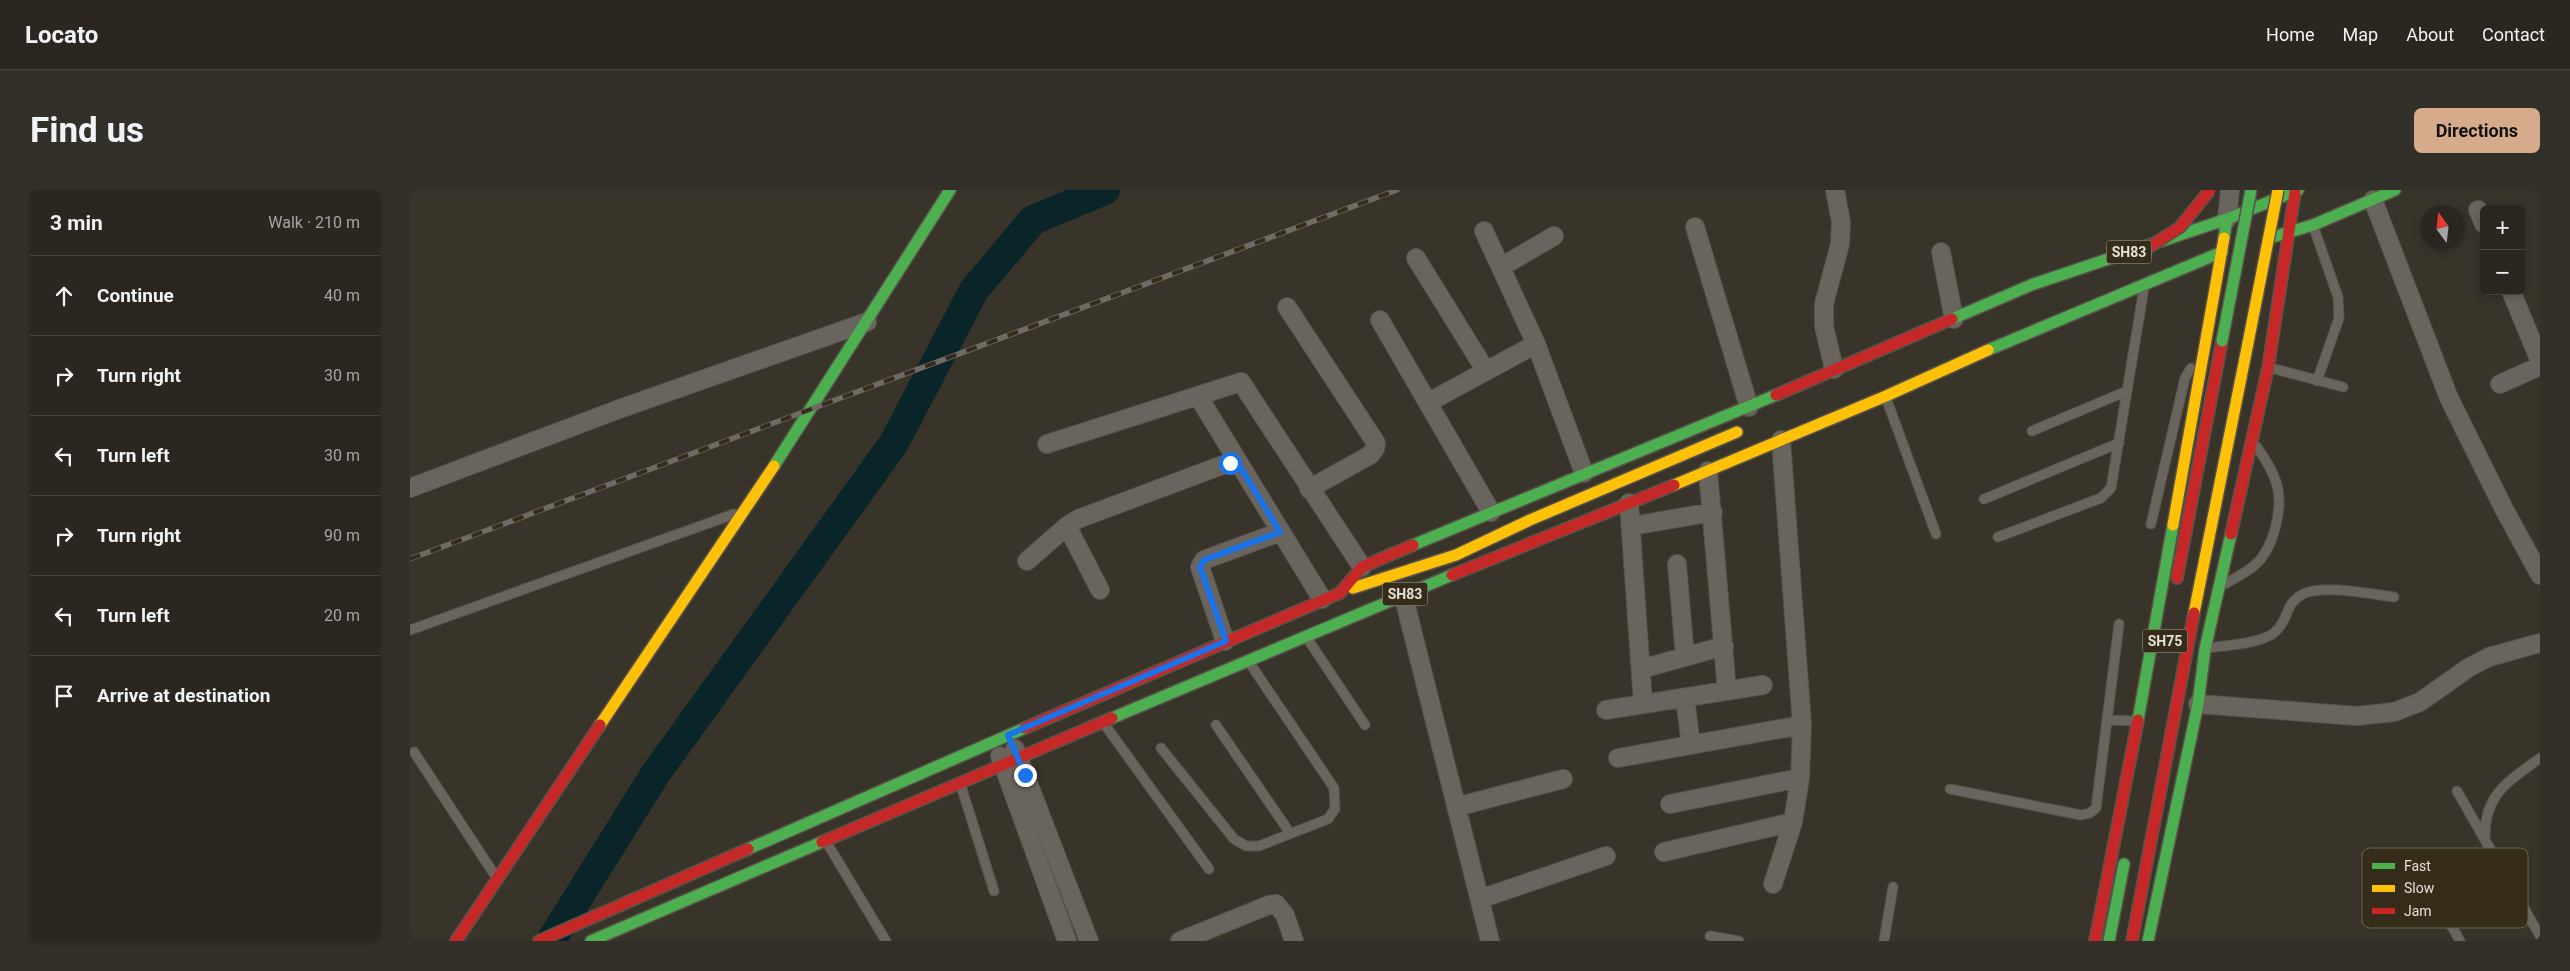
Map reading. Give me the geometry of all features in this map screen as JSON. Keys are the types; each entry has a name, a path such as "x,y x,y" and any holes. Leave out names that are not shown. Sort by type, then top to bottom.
{"main road":[{"path":"456,941 744,510 927,230 950,190"},
{"path":"2102,273 2137,255 2180,227 2210,190"},
{"path":"2174,593 2251,190"},
{"name":"SH75","path":"2132,941 2182,668 2278,190"},
{"path":"2222,252 2313,225 2395,190"},
{"path":"2095,941 2138,721 2227,219 2296,191"},
{"path":"2148,941 2198,704 2205,649 2268,368 2296,191"},
{"path":"927,230 928,198"},
{"name":"SH83","path":"539,941 1002,738 1340,593 1362,567 1584,473 1749,407 2031,285 2227,219"},
{"name":"SH83","path":"591,941 1305,635 1708,471 2222,252"},
{"path":"1340,593 1456,555 1530,520 1749,426"},
{"path":"2149,728 2152,709"},
{"path":"2110,941 2126,854"}],"street":[{"path":"1834,369 1824,326 1824,304 1840,244 1841,222 1835,190"},
{"path":"2227,219 2230,190"},
{"path":"2372,200 2450,398 2504,509 2540,575"},
{"path":"1695,227 1749,407"},
{"path":"1484,232 1536,344 1584,473"},
{"path":"1501,267 1554,236"},
{"path":"1941,252 1954,319"},
{"path":"1416,258 1486,371"},
{"path":"2513,295 2540,360"},
{"path":"1287,308 1376,443 1375,449 1370,455 1309,489"},
{"path":"1380,320 1491,512"},
{"path":"410,488 622,408 867,322"},
{"path":"1429,402 1536,344"},
{"path":"2500,384 2540,366"},
{"path":"1047,444 1241,382 1309,489 1362,567"},
{"path":"1198,396 1322,600"},
{"path":"1773,884 1793,822 1800,778 1802,725 1781,440"},
{"path":"1027,561 1067,526 1078,519 1236,460"},
{"path":"1708,471 1727,691"},
{"path":"1629,503 1643,704"},
{"path":"1632,526 1713,512"},
{"path":"1067,526 1100,590"},
{"path":"1226,641 1200,567 1204,560 1280,532"},
{"path":"1676,564 1685,657"},
{"path":"1403,594 1490,941"},
{"path":"2198,704 2357,716 2394,712 2420,702 2468,668 2489,657 2540,643"},
{"path":"1640,669 1724,646"},
{"path":"1606,710 1763,685"},
{"path":"1685,698 1691,745"},
{"path":"1618,758 1802,725"},
{"path":"1002,738 1067,941"},
{"path":"1010,760 1089,941"},
{"path":"1670,804 1800,778"},
{"path":"1456,807 1563,779"},
{"path":"1664,852 1793,822"},
{"path":"1480,899 1606,856"},
{"path":"1180,941 1209,936 1276,904 1285,915 1294,941"}],"lane":[{"path":"2313,225 2338,297 2340,309 2317,381"},
{"path":"1998,537 2107,494 2111,488 2145,284"},
{"path":"2150,524 2185,378 2205,347"},
{"path":"2268,368 2343,387"},
{"path":"2032,431 2127,391"},
{"path":"1886,396 1936,534"},
{"path":"2219,588 2255,565 2266,552 2273,533 2280,499 2277,485 2272,471 2252,439"},
{"path":"1984,499 2118,443"},
{"path":"410,630 744,510"},
{"path":"2205,649 2263,639 2277,631 2290,603 2304,593 2322,590 2394,597"},
{"path":"1950,789 2081,815 2090,814 2096,808 2099,798 2119,624"},
{"path":"1305,635 1365,725"},
{"path":"1161,748 1234,839 1246,846 1259,846 1328,818 1335,809 1334,788 1247,660"},
{"path":"2108,720 2138,721"},
{"path":"1103,722 1208,869"},
{"path":"1216,725 1290,833"},
{"path":"414,752 497,879"},
{"path":"2485,841 2485,824 2489,805 2501,787 2540,758"},
{"path":"960,782 994,891"},
{"path":"2457,792 2489,848"},
{"path":"826,841 886,941"},
{"path":"1884,941 1893,887"},
{"path":"2528,915 2540,936"},
{"path":"625,941 626,926"},
{"path":"2453,928 2460,941"},
{"path":"1710,936 1738,941"}],"waterway":[{"path":"551,941 656,773 894,443 974,290 1033,220 1105,190"}],"railway":[{"path":"410,559 1397,190"}],"traffic: fast":[{"path":"774,466 950,190"},
{"path":"2222,341 2251,190"},
{"path":"2224,238 2227,219 2298,190"},
{"path":"2273,237 2313,225 2395,190"},
{"path":"1952,319 2031,285 2227,219"},
{"path":"1988,350 2222,252"},
{"path":"1413,545 1776,395"},
{"path":"2138,720 2173,525"},
{"path":"2148,941 2198,704 2205,649 2231,534"},
{"path":"1112,718 1452,575"},
{"path":"748,849 1025,728"},
{"path":"591,941 822,842"},
{"path":"2109,941 2124,864"}],"traffic: slow":[{"path":"2248,343 2278,190"},
{"path":"2173,525 2224,238"},
{"path":"2194,613 2248,343"},
{"path":"1674,485 1886,396 1988,350"},
{"path":"1353,588 1456,555 1530,520 1737,432"},
{"path":"600,725 774,466"}],"traffic: jam":[{"path":"2137,255 2180,227 2210,190"},
{"path":"2231,534 2268,368 2295,192"},
{"path":"1776,395 1952,319"},
{"path":"2177,578 2222,341"},
{"path":"1452,575 1674,485"},
{"path":"1025,728 1340,593 1362,567 1413,545"},
{"path":"2132,941 2194,613"},
{"path":"822,842 1112,718"},
{"path":"2095,941 2138,720"},
{"path":"456,941 600,725"},
{"path":"539,941 748,849"}],"route":[{"path":"1025,775 1008,735 1226,641 1200,567 1204,560 1280,532 1236,460 1230,463"}]}
